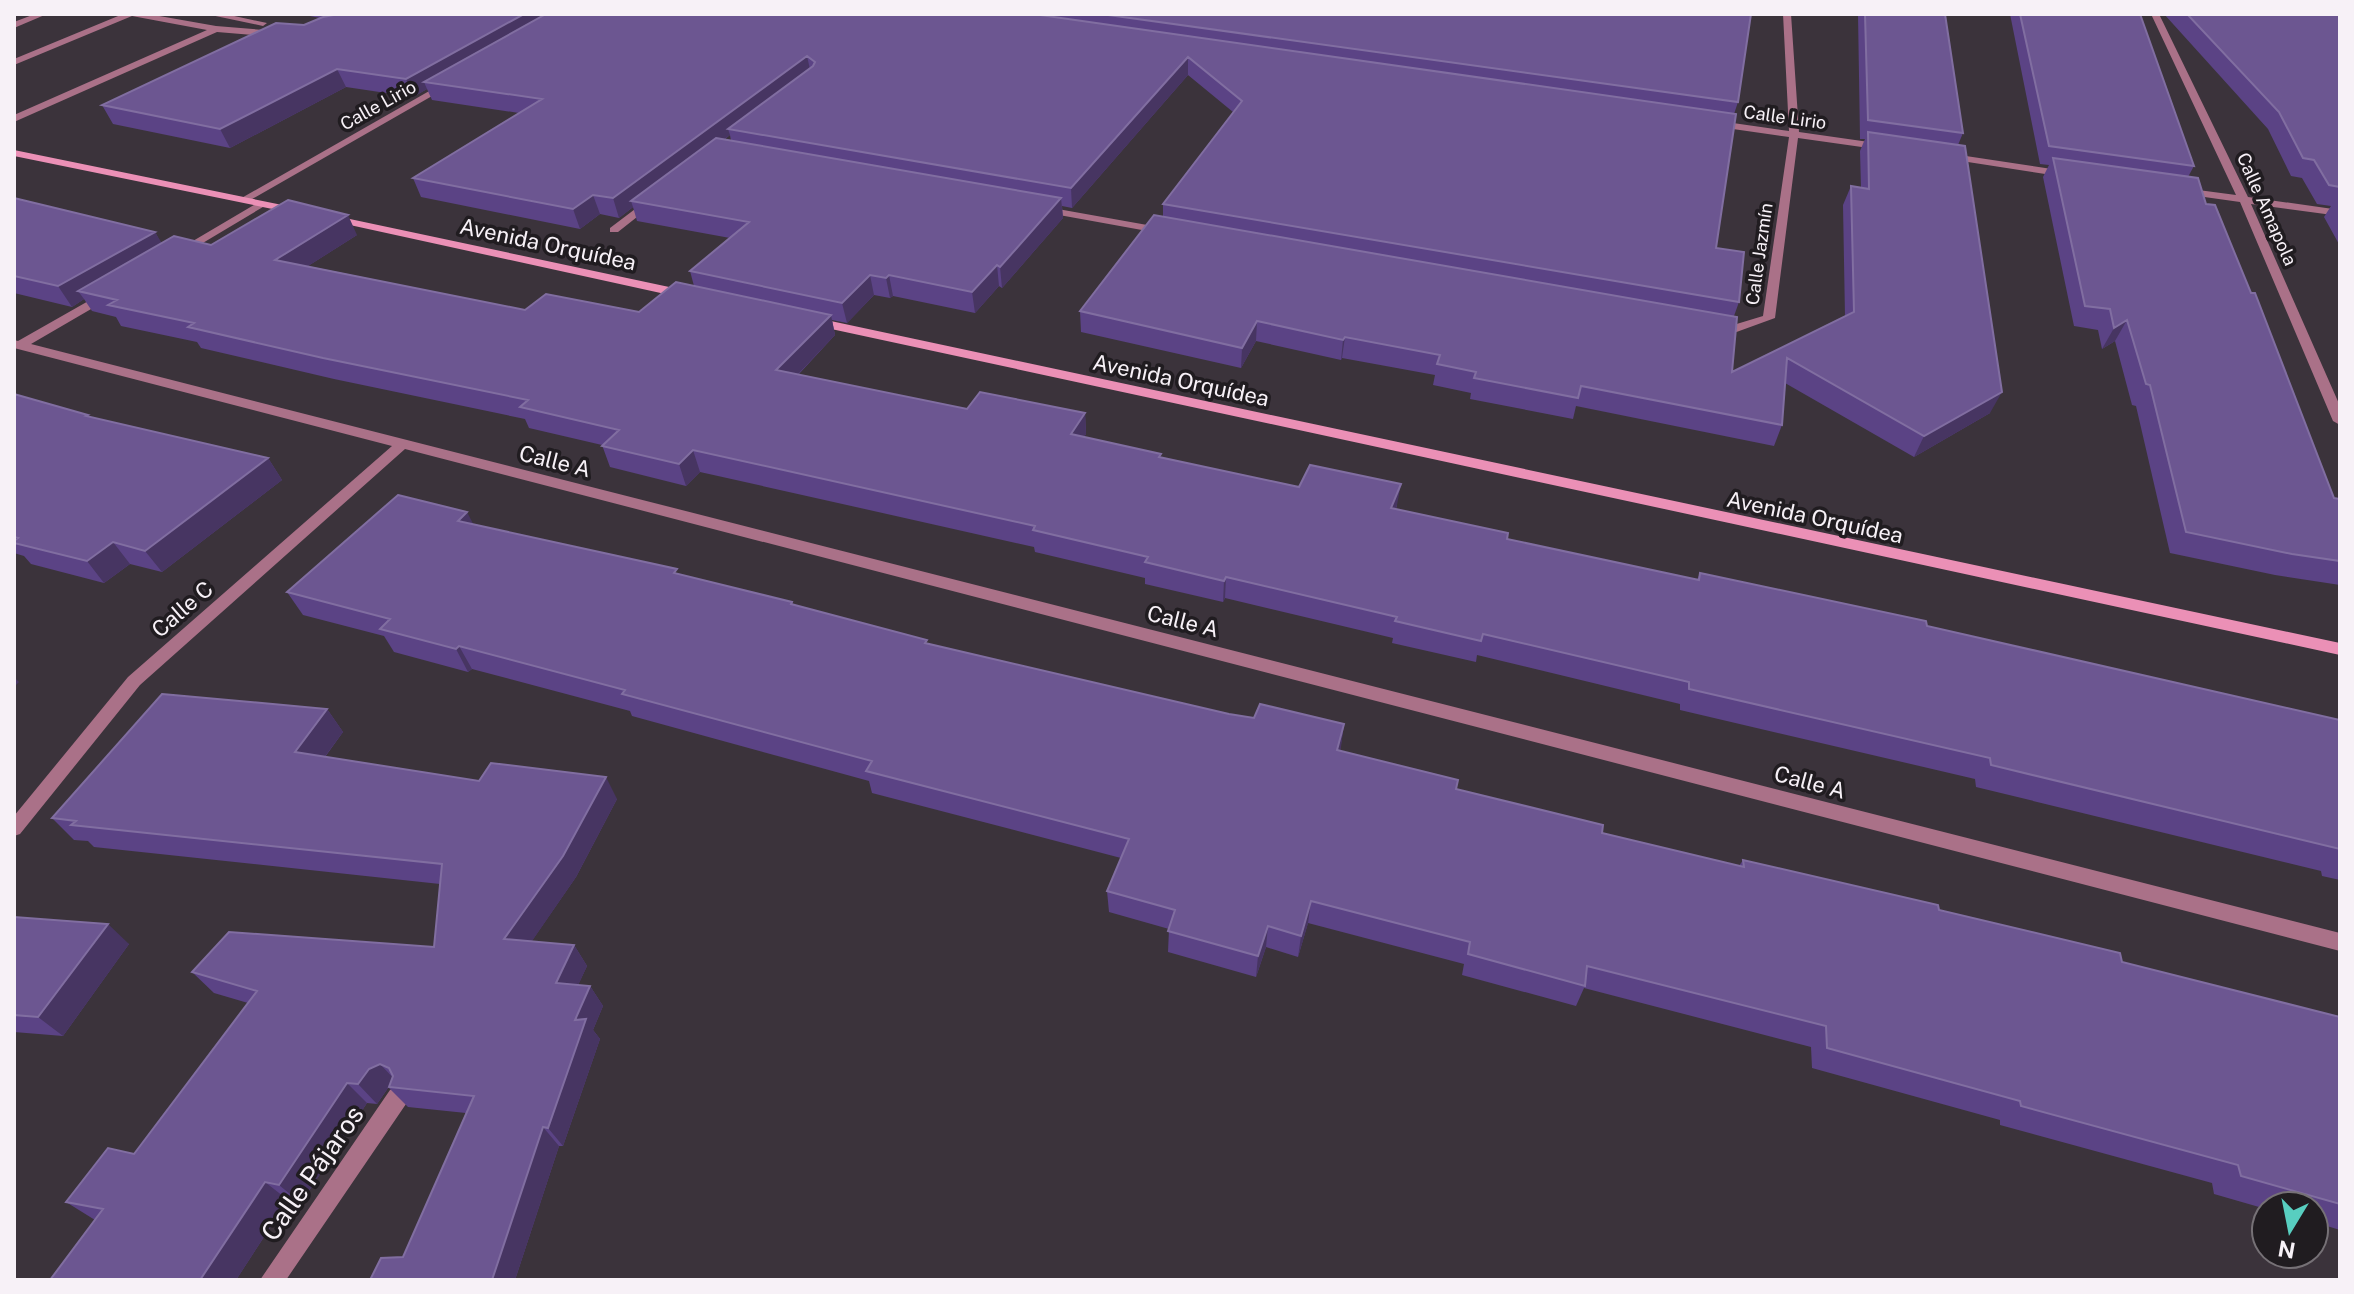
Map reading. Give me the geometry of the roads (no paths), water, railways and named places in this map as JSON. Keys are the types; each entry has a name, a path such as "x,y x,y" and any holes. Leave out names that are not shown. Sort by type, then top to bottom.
{"street":[{"path":"14,25 43,14"},
{"path":"14,62 132,14 216,29 282,31 210,14"},
{"path":"1787,14 1794,134"},
{"name":"Calle Amapola","path":"2155,14 2244,200 2340,421"},
{"path":"14,119 216,29"},
{"name":"Calle Lirio","path":"243,200 462,76"},
{"name":"Calle Lirio","path":"1699,121 1902,150"},
{"name":"Calle Jazmín","path":"1702,325 1731,330 1769,318 1794,134"},
{"path":"14,153 308,214"},
{"path":"1933,154 2073,175"},
{"path":"2166,188 2340,213"},
{"path":"614,230 660,195"},
{"path":"168,259 263,204"},
{"path":"1027,206 1182,234"},
{"name":"Avenida Orquídea","path":"323,217 704,298"},
{"path":"16,345 114,291"},
{"name":"Avenida Orquídea","path":"797,318 2340,649"},
{"name":"Calle A","path":"16,345 2340,942"},
{"name":"Calle C","path":"14,829 134,681 402,444"},
{"name":"Calle Pájaros","path":"272,1280 398,1097"}]}
